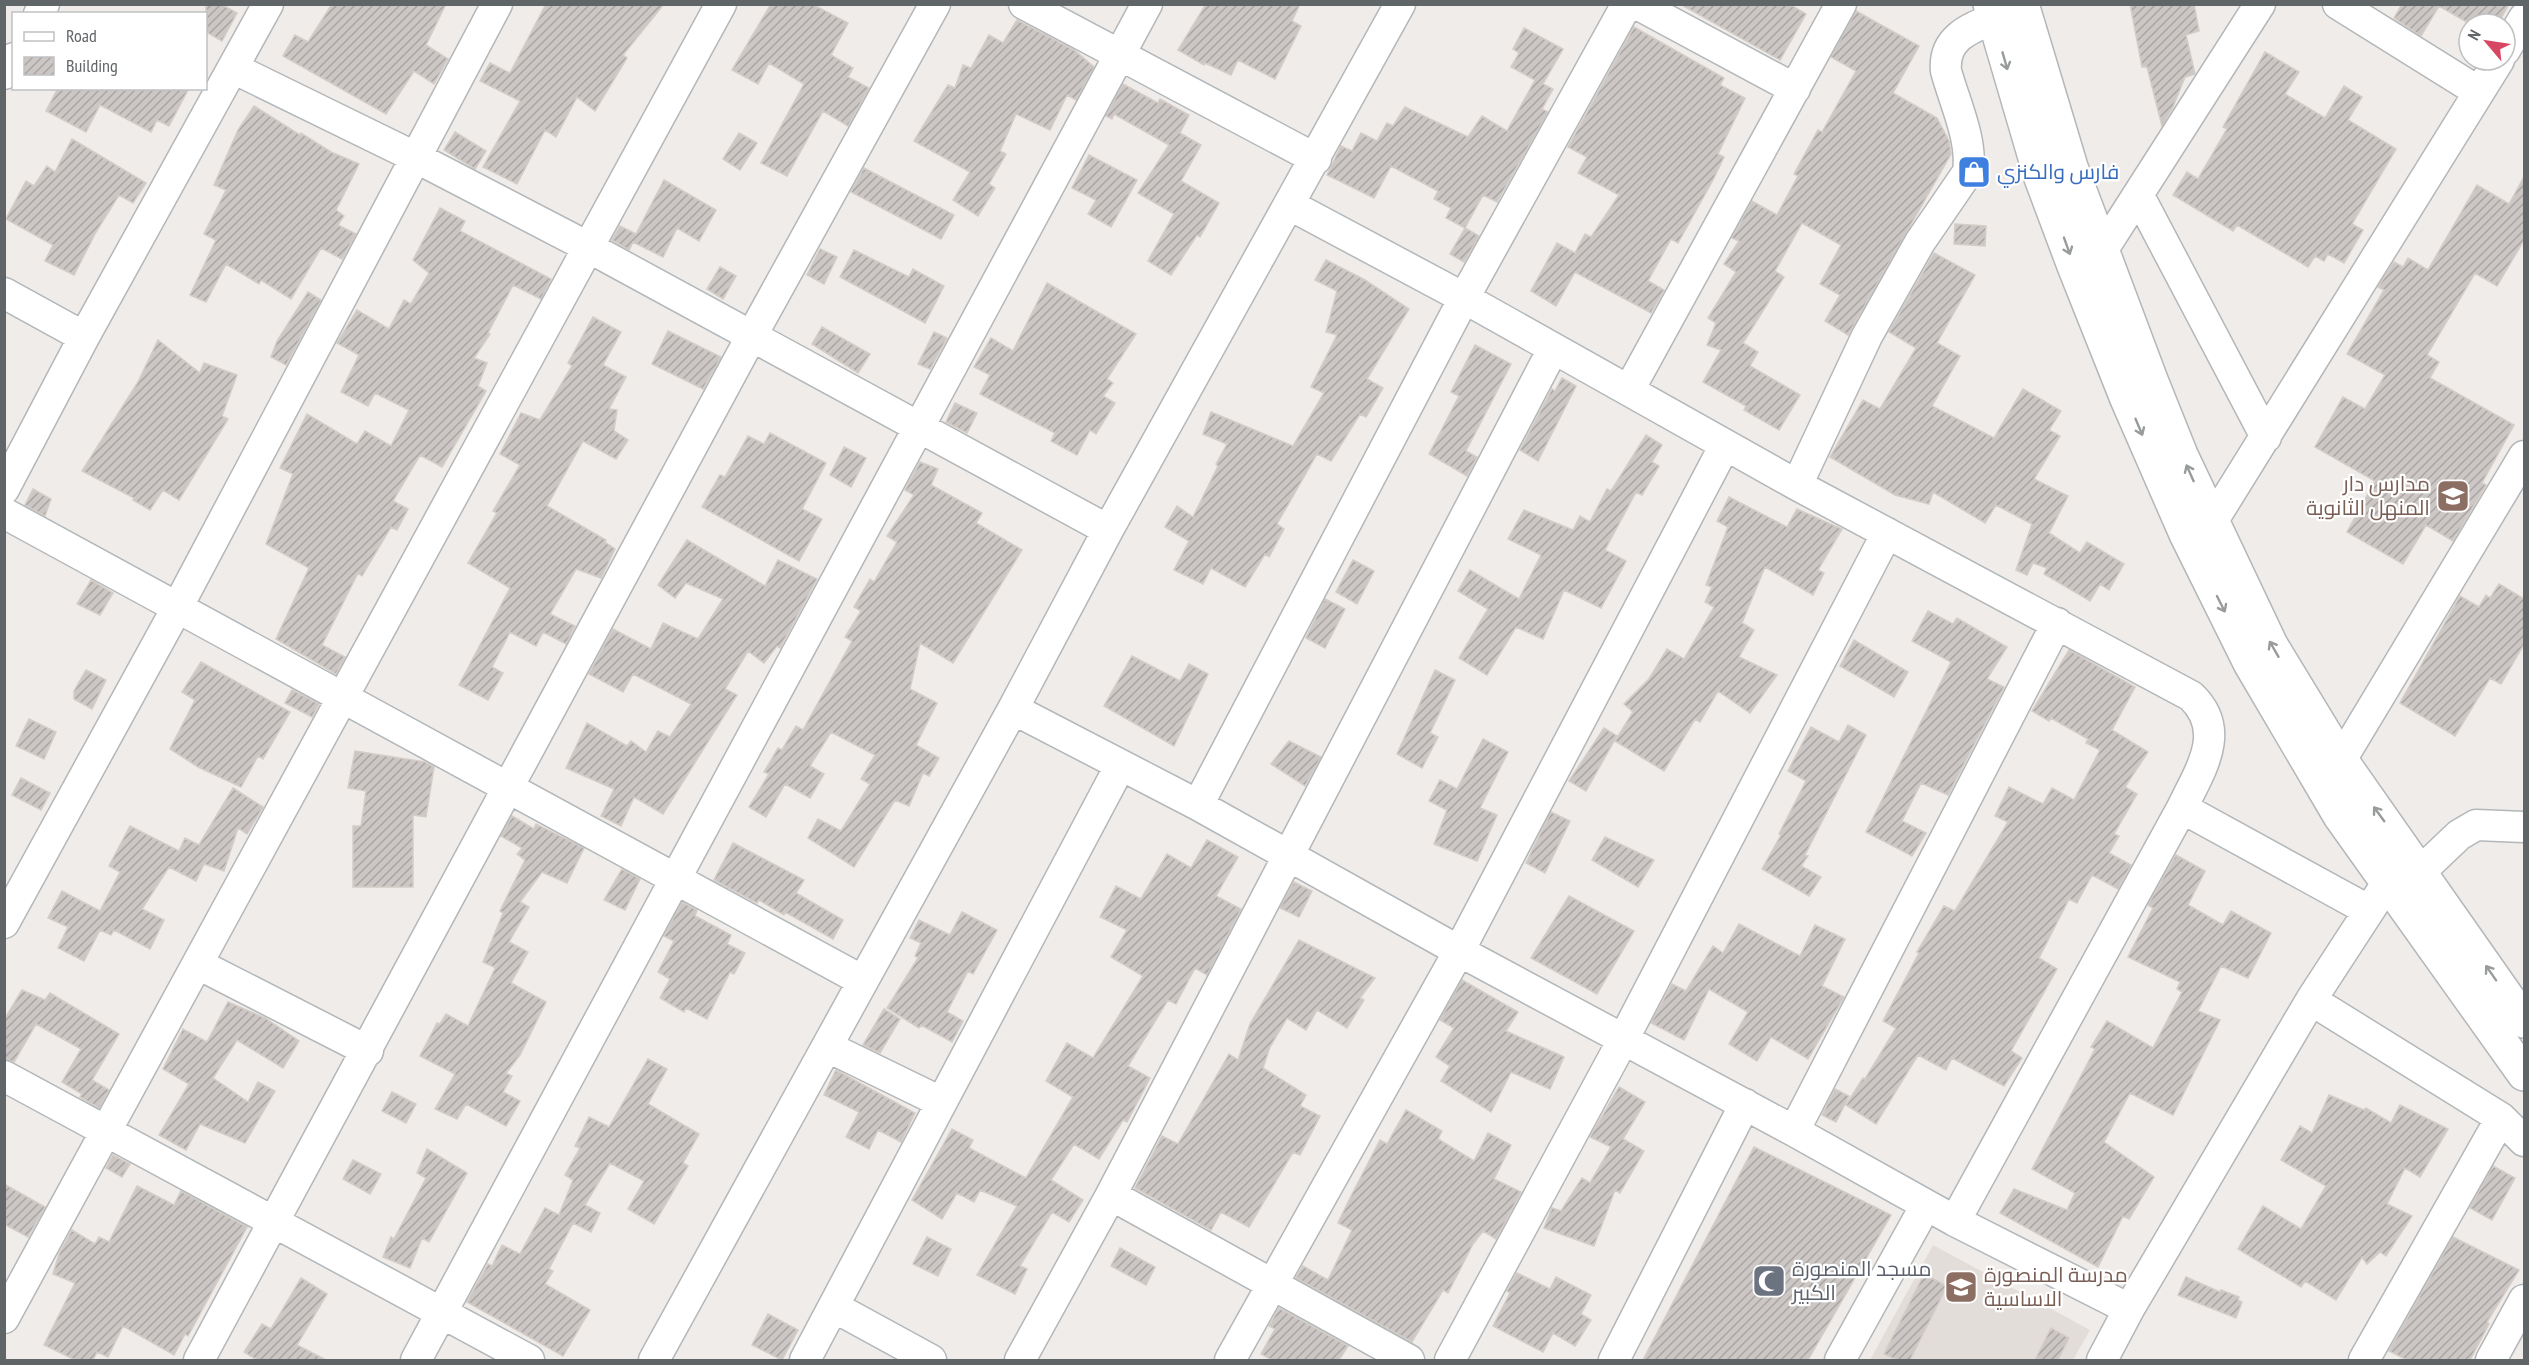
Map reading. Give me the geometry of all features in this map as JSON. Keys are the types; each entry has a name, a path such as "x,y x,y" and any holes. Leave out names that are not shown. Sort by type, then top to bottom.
{"main road":[{"path":"2022,4 2071,167 2151,380 2212,522 2271,645 2341,760 2524,1021"},
{"path":"1992,11 2041,178 2074,266 2127,399 2186,534 2250,663 2340,816 2524,1074"}],"street":[{"path":"4,489 84,337 268,4"},
{"path":"4,923 177,608 497,4"},
{"path":"4,1318 345,699 721,4"},
{"path":"199,1360 275,1224 751,337 935,4"},
{"path":"1024,4 1316,159"},
{"path":"416,1360 677,881 1147,4"},
{"path":"654,1360 725,1227 828,1047 1013,709 1108,530 1400,4"},
{"path":"1198,805 1464,298 1627,4"},
{"path":"1637,4 1795,89"},
{"path":"1629,390 1841,4"},
{"path":"2102,251 2260,4"},
{"path":"2338,4 2479,93"},
{"path":"1797,485 1867,336 1920,242 1968,172 1970,162 1946,71 1945,58 1960,33 1992,11"},
{"path":"4,74 12,61"},
{"path":"233,68 415,156 588,247 1108,530"},
{"path":"2212,522 2492,72"},
{"path":"2139,196 2266,437"},
{"path":"1290,205 1464,298 1797,485 2191,696 2202,707 2210,732 2208,749 2182,808 1955,1221"},
{"path":"4,293 84,337"},
{"path":"1020,1360 1111,1195 1286,854 1553,349"},
{"path":"1230,1360 1460,951 1725,445"},
{"path":"2341,760 2524,456"},
{"path":"4,513 508,790 863,981"},
{"path":"1450,1360 1623,1040 1887,533"},
{"path":"1794,1131 2057,623"},
{"path":"1013,709 1198,805 1955,1221 2129,1309"},
{"path":"805,1360 1120,766"},
{"path":"2182,808 2368,910"},
{"path":"2102,1360 2129,1309 2311,1000 2368,910 2388,883 2476,825 2524,827"},
{"path":"198,964 368,1051"},
{"path":"2311,1000 2501,1118 2524,1141"},
{"path":"828,1047 941,1102"},
{"path":"4,1076 529,1360"},
{"path":"1614,1360 1745,1104"},
{"path":"2364,1360 2501,1118"},
{"path":"1111,1195 1409,1360"},
{"path":"1840,1360 1926,1205"},
{"path":"2491,1360 2524,1300"},
{"path":"834,1307 931,1360"}],"shaded area":[{"name":"مدرسة المنصورة الاساسية","path":"1933,1245 2090,1330 2073,1360 1870,1360"}],"building":[{"path":"206,4 221,4 237,13 222,41 207,33"},
{"path":"332,4 446,4 426,45 448,59 434,84 414,71 386,114 283,56 295,35 308,42"},
{"path":"546,4 664,4 623,55 627,58 595,111 577,97 556,137 545,130 517,184 483,167 520,101 480,81 490,63 510,73"},
{"path":"771,4 812,4 848,23 831,55 853,68 848,77 869,88 848,126 823,111 787,176 761,163 804,84 769,63 758,84 732,70"},
{"path":"1206,4 1300,4 1292,21 1301,26 1275,79 1238,60 1231,75 1205,63 1204,65 1178,50"},
{"path":"1680,4 1789,4 1806,14 1780,60"},
{"path":"2130,4 2194,4 2199,31 2186,35 2195,74 2185,77 2173,107 2162,126 2147,67 2142,67"},
{"path":"2402,4 2509,4 2505,12 2457,12 2457,16 2439,6 2421,36 2394,18"},
{"path":"1856,11 1919,46 1893,93 1937,118 1949,141 1951,154 1848,335 1825,321 1840,295 1820,284 1841,245 1802,223 1775,271 1784,277 1743,343 1758,352 1750,366 1800,395 1779,430 1744,410 1746,406 1703,382 1721,350 1707,345 1716,323 1708,318 1736,272 1724,264 1739,241 1732,238 1752,201 1777,215 1798,176 1794,174 1818,130 1822,132 1856,71 1831,57"},
{"path":"1017,20 1074,50 1094,67 1076,100 1067,95 1050,130 1016,114 1000,151 1006,154 989,184 995,188 978,216 953,200 970,172 914,141 948,85 955,88 963,65 971,68 989,35 1003,43"},
{"path":"1634,27 1724,78 1720,85 1745,98 1718,154 1724,157 1713,180 1678,243 1671,239 1648,281 1664,290 1651,313 1575,272 1556,306 1531,291 1557,243 1575,253 1585,234 1591,237 1619,195 1578,173 1587,157 1568,147"},
{"path":"1524,28 1563,49 1543,84 1553,89 1542,109 1548,112 1497,202 1483,195 1465,228 1446,218 1451,208 1434,199 1438,191 1391,166 1374,198 1327,175 1341,146 1352,151 1361,133 1377,141 1387,123 1393,126 1405,107 1468,137 1482,116 1507,131 1535,80 1511,67 1519,53 1513,49"},
{"path":"2265,52 2299,72 2285,94 2325,118 2344,86 2362,97 2348,120 2396,149 2352,224 2363,230 2344,263 2328,254 2324,261 2315,256 2308,267 2237,225 2233,231 2173,195 2187,172 2198,179 2227,129 2223,127"},
{"path":"1123,84 1158,103 1160,99 1189,115 1180,133 1201,145 1181,181 1219,203 1200,237 1197,235 1171,275 1148,261 1174,214 1138,193 1169,145 1114,114 1112,119 1106,116"},
{"path":"57,90 188,90 169,126 157,120 151,132 100,105 86,132 46,111"},
{"path":"254,106 300,135 301,133 331,152 359,164 336,210 344,216 338,225 356,234 342,259 321,248 291,299 261,280 259,284 226,264 206,302 190,295 216,240 204,234 226,190 214,185 238,130"},
{"path":"455,132 486,151 475,169 444,150"},
{"path":"739,133 757,143 740,170 723,159"},
{"path":"72,139 146,183 133,203 119,195 96,232 74,275 45,261 53,245 6,219 26,181 34,186 47,166 55,172"},
{"path":"1089,155 1137,180 1111,227 1088,214 1096,200 1072,188"},
{"path":"864,168 954,215 941,239 851,192"},
{"path":"2524,177 2524,240 2497,286 2475,273 2427,355 2439,362 2430,378 2514,425 2482,483 2486,485 2453,541 2426,525 2403,564 2347,532 2375,481 2315,447 2343,397 2365,409 2385,375 2347,354 2384,290 2378,287 2394,262 2403,267 2408,258 2428,270 2477,185 2509,204"},
{"path":"664,180 716,210 699,241 677,228 663,257 633,242 629,250 612,240 620,226 636,234"},
{"path":"440,208 465,221 460,231 551,279 541,299 513,285 488,333 490,334 474,358 487,363 478,386 486,391 442,467 420,455 393,501 408,509 397,530 391,527 362,576 358,573 322,645 345,657 336,674 276,639 309,568 266,544 293,474 280,468 307,414 357,444 365,431 391,446 409,410 375,393 368,406 341,392 359,355 337,343 357,310 389,329 404,300 411,304 429,273 413,260"},
{"path":"1955,224 1986,226 1985,246 1954,244"},
{"path":"1465,228 1479,236 1464,262 1450,254"},
{"path":"820,249 837,257 824,284 807,275"},
{"path":"854,250 909,277 913,269 944,286 925,323 840,277"},
{"path":"1934,253 1975,275 1937,343 1960,356 1932,406 1994,438 2023,389 2061,411 2049,430 2060,436 2034,479 2068,496 2049,533 2080,553 2087,542 2124,564 2109,590 2100,584 2090,601 2044,574 2047,568 2033,563 2027,575 2016,570 2032,524 1996,505 1985,523 1933,492 1929,504 1895,495 1830,457 1863,400 1880,409 1916,348 1889,332"},
{"path":"1326,260 1365,280 1409,309 1367,379 1383,388 1366,417 1360,414 1331,461 1317,454 1277,524 1284,529 1269,557 1265,554 1245,587 1211,568 1203,584 1174,570 1189,541 1165,527 1177,506 1193,517 1227,444 1203,434 1211,412 1293,446 1324,393 1311,387 1337,335 1326,332 1337,291 1315,280"},
{"path":"720,267 736,276 723,299 707,289"},
{"path":"1047,283 1136,334 1107,379 1113,383 1103,396 1115,403 1096,434 1090,430 1077,455 1051,441 1055,433 980,394 990,375 974,367 991,338 1013,351"},
{"path":"308,292 321,300 286,365 271,357 277,341"},
{"path":"593,317 621,332 603,365 626,377 609,409 617,410 614,431 628,440 616,459 583,441 547,506 606,540 605,542 615,549 601,578 576,569 550,614 575,626 566,644 543,632 536,646 510,632 492,667 503,673 488,700 459,685 510,588 468,563 497,513 493,511 520,465 500,454 521,413 540,420 572,366 568,363"},
{"path":"822,327 870,354 858,373 812,344"},
{"path":"668,331 721,357 703,389 652,364"},
{"path":"934,332 947,338 930,369 918,364"},
{"path":"158,340 200,373 204,363 237,375 222,416 228,419 179,500 163,490 150,510 133,500 134,498 82,471 138,382"},
{"path":"1475,345 1511,364 1466,451 1477,457 1467,476 1429,454 1459,396 1451,392"},
{"path":"1562,378 1576,386 1538,461 1520,450 1552,389 1555,391"},
{"path":"955,403 977,413 967,433 946,422"},
{"path":"770,433 826,463 802,509 822,519 799,561 702,507 720,475 725,477 748,436 764,444"},
{"path":"1646,435 1662,445 1652,462 1659,466 1642,495 1636,492 1605,550 1626,561 1601,608 1564,590 1543,639 1516,627 1487,675 1459,658 1488,609 1458,591 1470,570 1519,599 1541,555 1508,539 1524,510 1573,530 1580,516 1590,522 1607,489 1611,491"},
{"path":"844,447 866,458 851,487 830,475"},
{"path":"920,462 938,469 931,485 982,513 976,523 1022,550 953,663 920,643 910,689 937,703 916,745 939,758 929,776 923,773 909,806 895,800 854,867 808,838 818,819 841,831 870,784 861,779 875,755 831,732 810,766 824,774 810,798 785,784 766,817 749,807 769,774 764,772 778,748 782,750 796,726 803,730 852,641 845,637 861,611 854,607 870,579 874,582 897,542 887,536 914,495 905,490"},
{"path":"33,489 51,499 45,516 25,505"},
{"path":"1729,497 1787,527 1797,509 1842,529 1818,570 1824,573 1813,595 1765,567 1742,623 1754,630 1739,657 1777,675 1750,713 1718,691 1700,722 1695,719 1664,771 1615,741 1633,712 1624,704 1649,679 1667,649 1684,659 1714,607 1705,602 1712,587 1706,585 1728,527 1717,521"},
{"path":"687,540 765,586 778,560 817,579 780,648 777,646 764,663 748,651 725,689 737,695 663,814 634,797 621,826 601,816 614,789 566,768 587,723 627,746 631,741 646,752 658,731 670,737 691,704 633,674 623,692 589,674 613,629 651,649 663,623 698,639 723,599 686,583 675,598 658,585"},
{"path":"1353,560 1374,571 1357,604 1336,592"},
{"path":"91,580 113,593 100,615 77,604"},
{"path":"2499,584 2524,599 2524,644 2501,684 2490,678 2455,736 2400,703 2460,596 2479,607 2486,595 2490,598"},
{"path":"1325,599 1345,609 1325,648 1306,638"},
{"path":"1928,611 1953,624 1957,618 2007,647 1987,679 2004,687 1948,795 1921,783 1902,821 1926,833 1912,856 1866,832 1951,662 1912,641"},
{"path":"1854,640 1908,672 1894,697 1840,666"},
{"path":"2069,650 2135,687 2112,730 2148,752 2125,787 2137,794 2114,834 2119,836 2109,853 2131,865 2118,889 2092,875 2077,903 2069,899 2039,958 2057,969 2011,1051 2022,1058 2004,1086 1952,1058 1946,1070 1918,1055 1876,1124 1846,1105 1896,1028 1883,1021 1919,953 1917,952 1944,906 1955,911 2008,822 1995,816 2009,787 2043,804 2052,788 2074,800 2100,750 2086,743 2088,739 2051,718 2049,721 2032,711"},
{"path":"1132,656 1180,681 1189,664 1208,674 1174,746 1104,706"},
{"path":"201,662 290,712 263,759 258,756 241,787 198,767 170,749 195,700 182,692"},
{"path":"86,670 106,680 92,709 74,699 74,691"},
{"path":"1435,670 1455,680 1430,733 1438,737 1422,768 1397,754"},
{"path":"292,690 319,704 312,717 285,703"},
{"path":"29,719 56,732 44,759 16,746"},
{"path":"1848,725 1866,735 1805,855 1808,856 1801,866 1821,877 1809,896 1762,869 1806,781 1788,771 1811,727 1839,742"},
{"path":"1604,728 1617,736 1586,791 1569,781"},
{"path":"1483,739 1508,752 1480,808 1497,815 1477,861 1434,844 1447,810 1429,801 1440,780 1457,789"},
{"path":"1289,741 1321,757 1305,786 1271,764"},
{"path":"355,751 425,762 434,767 426,817 413,815 413,887 353,887 353,826 361,826 366,791 348,788"},
{"path":"21,778 50,793 41,810 12,795"},
{"path":"233,788 263,807 247,834 238,828 224,871 204,864 196,881 169,867 142,909 164,920 150,949 114,930 111,935 100,930 84,961 58,948 68,927 48,918 62,891 100,911 120,872 109,866 130,826 179,851 185,838 199,845"},
{"path":"1551,812 1570,821 1545,873 1526,863"},
{"path":"512,816 534,829 536,824 584,848 567,883 542,872 520,902 529,907 509,942 528,952 511,983 546,1002 520,1055 506,1073 512,1076 503,1092 520,1101 506,1126 466,1104 457,1119 435,1109 455,1074 420,1056 437,1023 440,1024 446,1014 468,1026 497,964 494,967 483,962 503,913 500,911 525,860 517,854 522,848 501,836"},
{"path":"1605,837 1654,860 1638,887 1592,860"},
{"path":"1207,840 1238,857 1216,896 1241,909 1207,975 1195,968 1176,1004 1168,1000 1128,1066 1150,1078 1127,1122 1123,1120 1099,1159 1074,1144 1051,1180 1083,1200 1069,1222 1052,1212 1020,1266 1027,1269 1015,1294 977,1275 1017,1206 980,1190 974,1202 957,1193 942,1219 912,1200 952,1129 973,1140 969,1148 1026,1178 1073,1097 1046,1081 1067,1043 1093,1058 1143,976 1111,957 1127,930 1100,917 1116,886 1141,899 1167,854 1191,868"},
{"path":"733,843 804,880 796,893 843,920 833,939 785,912 784,915 759,900 757,903 714,880"},
{"path":"2176,855 2205,871 2188,905 2223,925 2231,911 2271,933 2248,978 2221,966 2198,1011 2220,1020 2173,1115 2130,1093 2104,1142 2154,1177 2129,1219 2123,1216 2098,1267 2000,1213 2014,1189 2067,1210 2075,1193 2032,1169 2095,1049 2091,1047 2107,1021 2153,1048 2182,992 2177,989 2180,982 2128,957 2153,908 2148,905"},
{"path":"622,869 640,879 625,910 604,900"},
{"path":"1294,882 1312,891 1299,917 1280,908"},
{"path":"1569,896 1634,931 1597,994 1531,958"},
{"path":"682,902 697,910 695,916 731,935 727,944 745,953 734,974 730,972 707,1019 686,1008 684,1012 660,998 670,979 658,972 674,941 664,936"},
{"path":"962,912 997,930 973,974 968,971 947,1012 963,1021 952,1042 921,1025 919,1028 887,1008 918,958 915,956 921,943 910,938 919,920 950,935"},
{"path":"1739,924 1800,956 1815,925 1845,939 1822,986 1844,997 1808,1059 1771,1037 1757,1061 1729,1044 1748,1012 1709,989 1684,1040 1651,1023 1672,984 1686,991 1713,946 1723,953"},
{"path":"1299,940 1375,978 1360,998 1364,1000 1347,1028 1317,1010 1306,1030 1287,1018 1270,1047 1263,1068 1306,1095 1300,1106 1320,1116 1300,1155 1293,1152 1249,1227 1221,1212 1211,1230 1135,1188 1162,1136 1178,1144 1229,1054 1238,1060 1250,1024"},
{"path":"1462,980 1518,1012 1506,1031 1564,1057 1550,1089 1511,1072 1491,1112 1441,1081 1450,1066 1436,1057 1454,1028 1440,1020"},
{"path":"22,990 45,1000 50,993 119,1034 92,1080 109,1090 99,1108 80,1097 82,1094 62,1082 81,1049 36,1024 14,1062 4,1059 4,1020"},
{"path":"228,1002 265,1018 299,1041 283,1068 237,1040 213,1078 248,1102 258,1082 275,1091 245,1143 200,1124 186,1150 159,1135 189,1084 163,1069 183,1029 207,1042"},
{"path":"884,1009 900,1019 880,1053 863,1045"},
{"path":"648,1059 667,1069 648,1104 699,1134 683,1163 688,1166 654,1224 628,1209 644,1181 610,1163 585,1205 600,1213 591,1232 573,1223 549,1269 553,1271 545,1284 590,1310 563,1356 467,1302 488,1264 492,1266 502,1245 520,1254 545,1208 559,1215 573,1180 565,1175 580,1148 575,1146 589,1117 609,1127"},
{"path":"836,1070 915,1113 901,1142 878,1130 869,1149 846,1137 859,1112 824,1095"},
{"path":"1619,1087 1645,1102 1623,1139 1644,1151 1620,1193 1615,1190 1594,1246 1544,1228 1552,1208 1561,1211 1582,1178 1590,1183 1611,1147 1590,1137"},
{"path":"1835,1089 1849,1096 1836,1122 1822,1115"},
{"path":"392,1092 416,1104 406,1123 382,1111"},
{"path":"2329,1095 2364,1110 2366,1108 2391,1123 2400,1105 2448,1129 2420,1177 2405,1168 2387,1204 2412,1216 2386,1256 2380,1252 2367,1264 2362,1257 2336,1300 2305,1281 2301,1287 2238,1249 2263,1206 2301,1229 2326,1186 2281,1160 2300,1126 2312,1133"},
{"path":"1406,1110 1442,1131 1438,1139 1474,1161 1488,1133 1511,1145 1494,1179 1521,1192 1496,1239 1483,1231 1473,1244 1448,1293 1443,1290 1412,1342 1296,1278 1303,1266 1328,1280 1352,1230 1338,1223 1380,1140 1387,1144"},
{"name":"مسجد المنصورة الكبير","path":"1754,1147 1891,1215 1808,1360 1643,1360"},
{"path":"427,1149 467,1173 429,1242 422,1238 410,1268 383,1257 391,1237 394,1239 426,1178 417,1173"},
{"path":"113,1155 130,1164 122,1177 106,1168"},
{"path":"353,1160 381,1174 370,1194 343,1179"},
{"path":"2493,1166 2515,1178 2492,1220 2470,1208"},
{"path":"4,1184 45,1207 28,1237 4,1224"},
{"path":"137,1186 174,1205 181,1191 247,1227 188,1336 185,1334 174,1355 123,1326 108,1357 97,1352 93,1360 75,1360 44,1345 75,1283 53,1274 59,1254 72,1230 95,1244 99,1237 109,1242"},
{"path":"927,1237 951,1249 938,1276 913,1264"},
{"path":"2453,1237 2519,1270 2487,1322 2489,1324 2470,1360 2407,1360 2389,1351"},
{"path":"1120,1248 1155,1267 1146,1285 1111,1266"},
{"path":"1517,1273 1550,1289 1556,1277 1591,1295 1581,1314 1591,1320 1575,1346 1553,1333 1543,1352 1493,1326 1510,1293 1507,1291"},
{"path":"1924,1274 1947,1286 1910,1360 1897,1360 1884,1354"},
{"path":"2186,1277 2220,1292 2221,1290 2239,1297 2238,1300 2242,1302 2236,1318 2178,1295"},
{"path":"301,1278 327,1294 297,1345 326,1360 257,1360 244,1352 262,1324 271,1329"},
{"path":"1279,1308 1348,1346 1339,1360 1272,1360 1261,1354 1275,1329 1269,1326"},
{"path":"768,1314 798,1330 782,1360 752,1345"},
{"path":"2051,1328 2069,1338 2058,1360 2035,1360"}],"place":[{"name":"فارس والكنزي","path":"1974,172"},
{"name":"مدارس دار المنهل الثانوية","path":"2453,496"},
{"name":"مسجد المنصورة الكبير","path":"1769,1281"},
{"name":"مدرسة المنصورة الاساسية","path":"1961,1287"}]}
